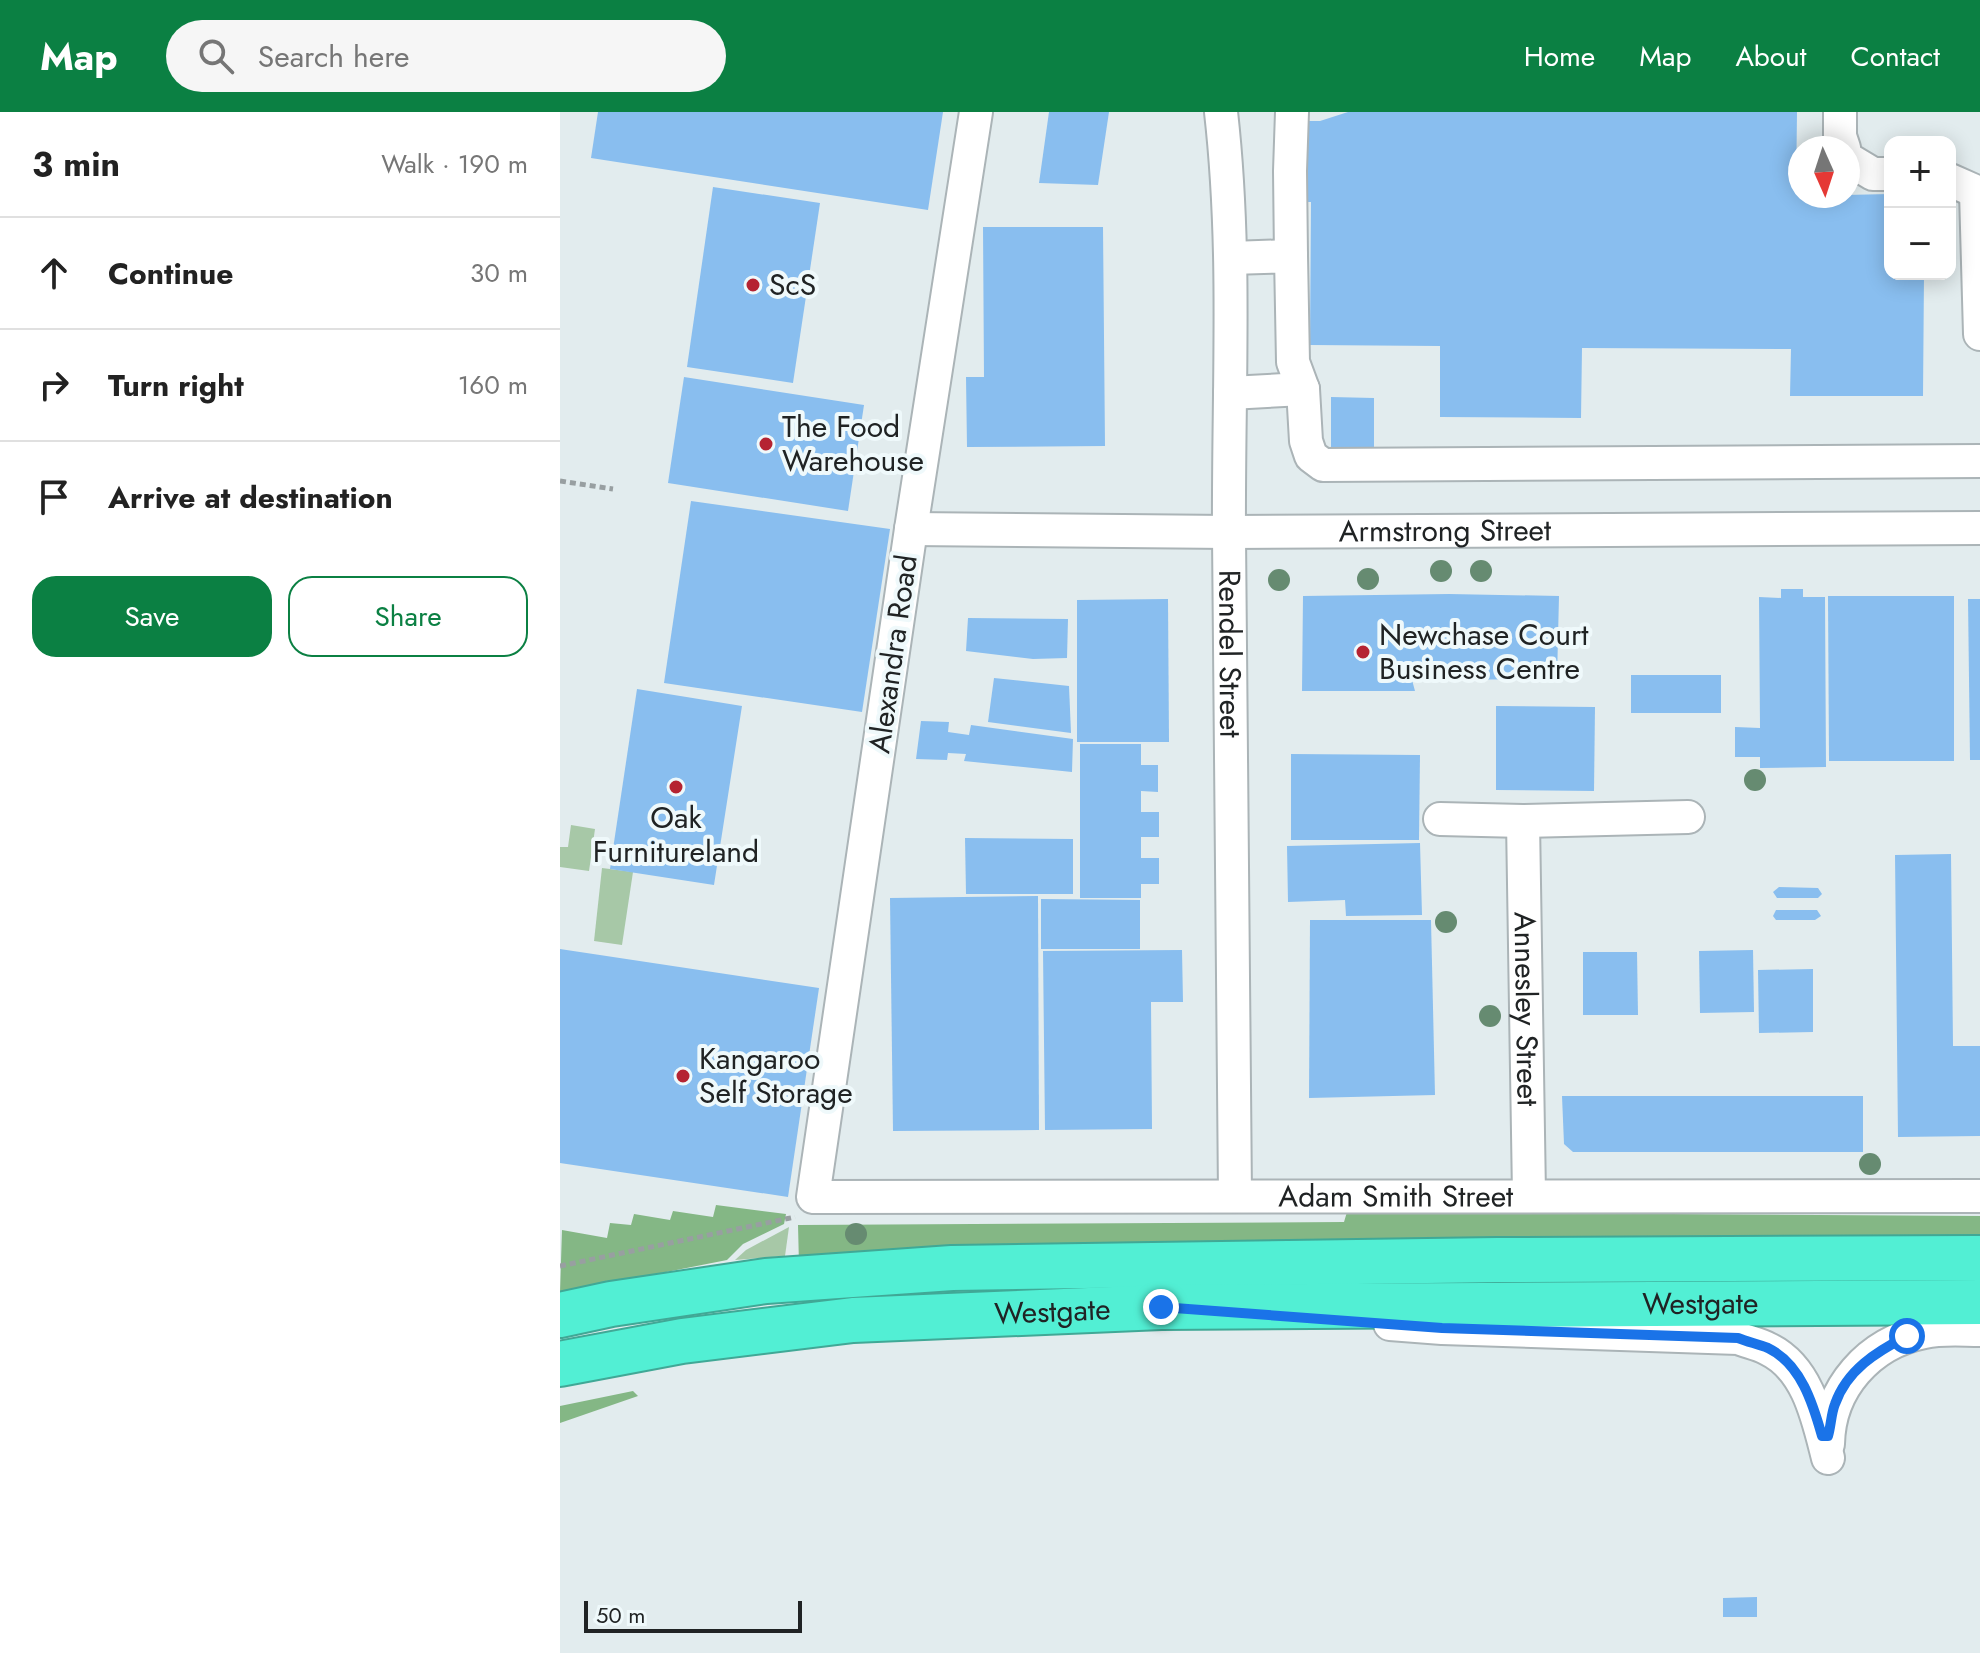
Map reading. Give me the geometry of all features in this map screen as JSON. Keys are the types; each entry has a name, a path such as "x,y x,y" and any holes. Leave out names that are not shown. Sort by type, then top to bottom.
{"highway":[{"name":"Westgate","path":"560,1315 611,1304 766,1281 952,1268 1497,1260 1980,1258"},
{"name":"Westgate","path":"560,1364 682,1341 853,1320 1161,1307 1980,1302"}],"street":[{"name":"Alexandra Road","path":"813,1197 976,112"},
{"name":"Rendel Street","path":"1221,112 1231,258 1229,532 1235,1196"},
{"path":"1292,112 1293,362 1303,389 1306,441 1311,456 1323,465 1980,461"},
{"path":"1840,112 1840,136"},
{"path":"1860,166 1873,174 1884,174"},
{"path":"1969,188 1976,192 1980,334"},
{"path":"1231,258 1291,256"},
{"path":"1230,393 1303,389"},
{"name":"Armstrong Street","path":"911,529 1229,532 1980,528"},
{"path":"1440,819 1523,821 1688,817"},
{"name":"Annesley Street","path":"1523,821 1529,1195"},
{"name":"Adam Smith Street","path":"813,1197 1980,1196"},
{"path":"1161,1307 1442,1328 1738,1338 1770,1349 1795,1370 1813,1405 1828,1458 1828,1436 1835,1404 1850,1376 1875,1353 1907,1336 1929,1331 1980,1330"}],"path":[{"path":"560,481 613,489"},
{"path":"560,1266 802,1216 813,1197"}],"green space":[{"path":"571,825 595,829 589,871 560,867 560,847 568,847"},
{"path":"602,868 633,872 622,945 594,941"},
{"path":"716,1205 786,1214 784,1224 743,1244 727,1260 560,1293 562,1230 607,1238 610,1223 631,1225 634,1214 670,1220 673,1211 713,1217"},
{"path":"1347,1212 1980,1216 1980,1250 799,1265 798,1225 1344,1222"},
{"path":"789,1227 785,1256 735,1260 746,1250"},
{"path":"633,1391 638,1396 560,1423 560,1406"}],"building":[{"path":"598,112 943,112 928,210 591,158"},
{"path":"1049,112 1109,112 1098,185 1039,183"},
{"path":"1348,112 1797,112 1797,136 1788,136 1788,208 1860,208 1860,195 1884,194 1884,280 1924,280 1923,396 1790,396 1791,349 1582,348 1581,418 1440,417 1440,346 1310,345 1311,202 1297,202 1297,121 1320,121"},
{"name":"ScS","path":"713,187 820,203 793,383 687,367"},
{"path":"983,227 1103,227 1105,446 967,447 966,377 984,377"},
{"name":"The Food Warehouse","path":"684,377 864,405 848,511 668,483"},
{"path":"1331,397 1374,398 1374,448 1331,448"},
{"path":"691,501 890,529 862,712 664,683"},
{"path":"1781,589 1803,589 1803,597 1825,597 1826,767 1760,768 1760,757 1735,757 1735,727 1760,728 1759,597 1781,598"},
{"path":"1303,596 1559,596 1557,679 1412,680 1415,691 1302,691"},
{"path":"1828,596 1954,596 1954,761 1829,761"},
{"path":"1168,599 1169,742 1077,742 1077,600"},
{"path":"1968,599 1980,599 1980,760 1970,760"},
{"path":"968,618 1068,619 1067,658 1033,659 966,651"},
{"path":"1631,675 1721,675 1721,713 1631,713"},
{"path":"994,678 1069,686 1071,733 988,722"},
{"name":"Oak Furnitureland","path":"637,689 742,706 714,885 610,869"},
{"path":"1496,706 1595,707 1594,791 1496,790"},
{"path":"921,721 949,722 948,732 969,735 971,725 1073,739 1072,772 964,761 966,754 948,753 947,760 916,759"},
{"path":"1080,744 1141,744 1141,765 1158,765 1158,792 1141,791 1141,812 1159,812 1159,837 1141,837 1141,858 1159,858 1159,884 1141,884 1141,898 1080,898"},
{"path":"1291,754 1420,755 1419,840 1291,840"},
{"path":"965,838 1073,839 1073,894 966,894"},
{"path":"1420,843 1422,915 1346,916 1345,900 1288,902 1287,846"},
{"path":"1951,854 1953,1046 1980,1046 1980,1136 1898,1137 1895,855"},
{"path":"1779,887 1818,888 1822,894 1818,898 1777,898 1773,892"},
{"path":"1038,896 1039,1130 893,1131 890,898"},
{"path":"1041,899 1140,900 1140,949 1041,949"},
{"path":"1776,910 1817,910 1821,916 1815,920 1776,920 1773,916"},
{"path":"1310,920 1431,920 1435,1095 1309,1098"},
{"name":"Kangaroo Self Storage","path":"560,949 819,988 788,1197 560,1163"},
{"path":"1182,950 1183,1002 1151,1002 1152,1129 1045,1130 1043,951"},
{"path":"1753,950 1754,1012 1700,1013 1699,951"},
{"path":"1583,952 1637,952 1638,1015 1583,1015"},
{"path":"1813,969 1813,1032 1759,1033 1758,970"},
{"path":"1562,1096 1863,1096 1863,1152 1573,1152 1564,1144"},
{"path":"1757,1597 1757,1617 1723,1617 1723,1598"}],"place":[{"name":"ScS","path":"753,285"},
{"name":"The Food Warehouse","path":"766,444"},
{"name":"Newchase Court Business Centre","path":"1363,652"},
{"name":"Oak Furnitureland","path":"676,787"},
{"name":"Kangaroo Self Storage","path":"683,1076"}],"route":[{"path":"1161,1307 1442,1328 1738,1338 1770,1349 1795,1370 1813,1405 1822,1436 1828,1436 1835,1404 1850,1376 1875,1353 1907,1336"}]}
